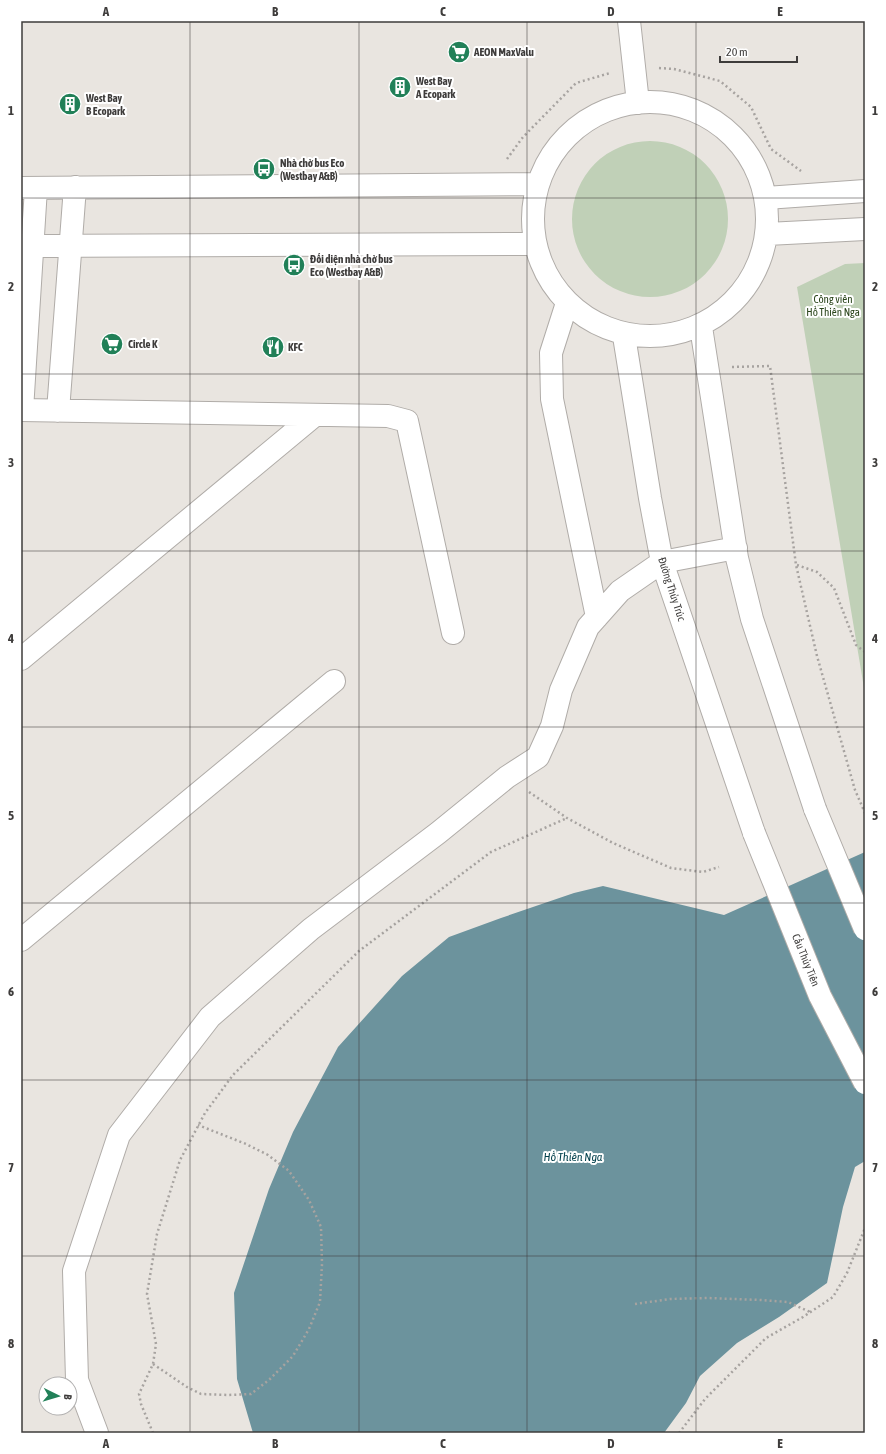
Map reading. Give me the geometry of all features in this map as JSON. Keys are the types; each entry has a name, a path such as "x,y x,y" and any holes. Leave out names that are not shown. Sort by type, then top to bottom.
{"street":[{"path":"629,21 638,103"},
{"path":"658,101 695,110 728,131 753,162 766,198 767,234 756,272 733,304 701,327 663,337 624,336 588,321 558,295 539,261 531,222 537,184 555,149 583,121 618,105 638,103 658,101"},
{"path":"453,633 407,421 388,416 21,410 29,188 537,184"},
{"path":"58,411 75,187"},
{"path":"766,198 865,191"},
{"path":"767,234 865,229"},
{"path":"27,246 535,244"},
{"path":"568,303 551,353 552,399 597,617"},
{"path":"701,327 736,548 752,619 815,809 865,929"},
{"name":"Đường Thủy Trúc","path":"624,336 650,498 662,562 754,833"},
{"path":"21,659 315,415"},
{"path":"97,1433 77,1380 74,1271 119,1135 210,1017 311,929 438,833 507,777 538,757 552,726 561,690 588,627 620,591 662,562 736,548"},
{"path":"21,940 334,681"},
{"name":"Cầu Thủy Tiên","path":"754,833 820,996 865,1083"}],"path":[{"path":"506,161 523,137 576,83 605,74 655,68 674,68 720,81 751,108 770,149 804,174"},
{"path":"707,366 770,366 796,565 816,656 855,790 865,813"},
{"path":"796,565 817,572 834,588 856,645 865,652"},
{"path":"507,777 567,818 614,843 671,868 703,872 719,867"},
{"path":"153,1433 141,1404 139,1394 153,1364 156,1344 147,1294 157,1234 180,1160 205,1113 233,1075 359,951 491,852 567,818"},
{"path":"153,1364 187,1387 201,1394 251,1394 293,1356 309,1329 320,1302 322,1264 321,1227 309,1200 290,1171 268,1155 246,1144 198,1125"},
{"path":"679,1433 705,1399 766,1338 833,1297 847,1273 865,1228"},
{"path":"635,1304 670,1299 707,1298 762,1300 788,1302 810,1312"}],"green space":[{"path":"642,141 658,141 673,144 687,150 700,159 710,169 719,182 725,196 728,219 727,234 719,256 710,269 700,279 687,288 673,294 658,297 642,297 627,294 613,288 600,279 590,269 581,256 575,242 572,227 572,211 575,196 581,182 590,169 600,159 613,150 627,144"},
{"name":"Công viên Hồ Thiên Nga","path":"865,263 865,694 797,287 845,264"}],"water":[{"name":"Hồ Thiên Nga","path":"865,852 865,1161 855,1167 843,1207 827,1283 779,1317 737,1343 700,1376 686,1403 664,1433 253,1433 237,1379 234,1293 269,1189 293,1132 338,1047 402,976 449,937 574,893 603,886 724,915"}],"place":[{"name":"AEON MaxValu","path":"459,52"},
{"name":"West Bay A Ecopark","path":"400,87"},
{"name":"West Bay B Ecopark","path":"70,104"},
{"name":"Nhà chờ bus Eco (Westbay A&B)","path":"264,169"},
{"name":"Đối diện nhà chờ bus Eco (Westbay A&B)","path":"294,265"},
{"name":"Circle K","path":"112,344"},
{"name":"KFC","path":"273,347"}]}
